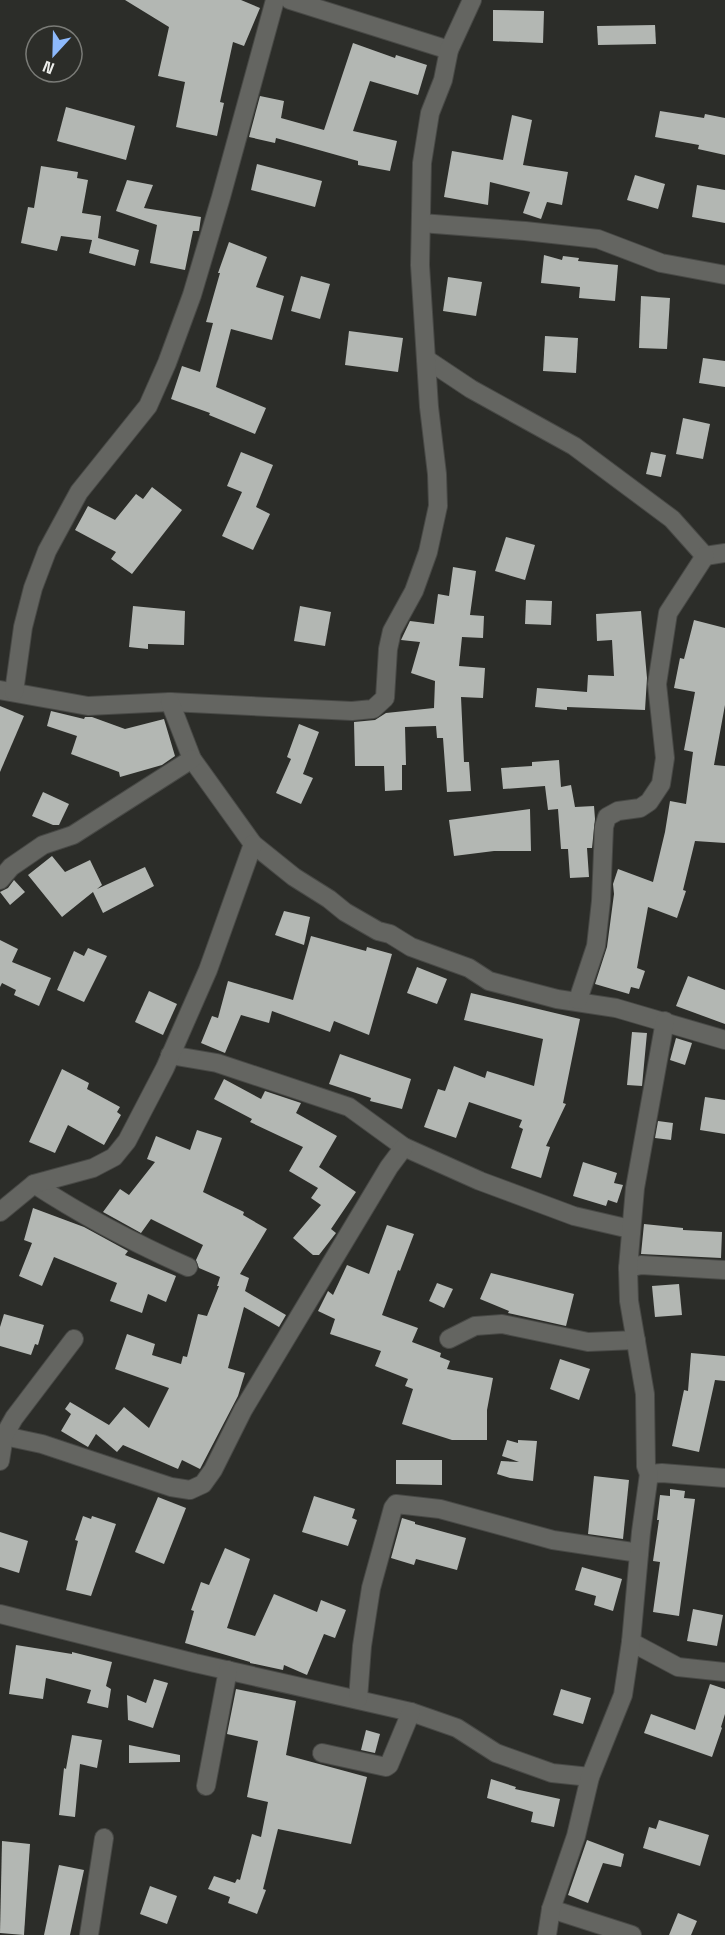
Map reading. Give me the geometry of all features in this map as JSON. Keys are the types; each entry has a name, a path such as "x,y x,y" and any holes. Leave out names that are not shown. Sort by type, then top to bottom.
{"street":[{"path":"275,0 215,219 192,295 167,363 148,406 79,492 47,551 33,588 7,691 88,706 170,702 352,711 373,709 385,698 388,649 392,631 414,591 428,552 438,506 420,266 422,163 430,113 443,80 449,50 472,0"},
{"path":"290,0 449,50"},
{"path":"421,223 598,239 662,263 725,274"},
{"path":"426,359 471,389 574,446 672,519 705,556"},
{"path":"578,1000 596,946 601,901 604,828 608,817 618,811 640,808 649,802 661,784 665,758 657,684 668,613 705,556 725,553"},
{"path":"170,702 192,759 254,844 294,877 345,912 378,932 390,934 411,947 469,968 489,981 557,999 578,1000 616,1008 725,1040"},
{"path":"0,880 11,867 43,845 73,835 192,759"},
{"path":"0,1212 34,1184 93,1168 114,1157 132,1133 208,970 254,844"},
{"path":"547,1935 551,1909 576,1836 591,1777 623,1695 631,1642 649,1474 646,1466 645,1394 629,1301 630,1229 635,1188 665,1021"},
{"path":"170,1055 217,1063 349,1107 404,1147 480,1181 574,1216 630,1229"},
{"path":"2,1436 42,1444 171,1487 190,1490 203,1484 299,1315 389,1167 404,1147"},
{"path":"34,1184 71,1209 188,1267"},
{"path":"628,1268 641,1265 725,1270"},
{"path":"449,1339 475,1326 502,1324 588,1342 636,1340"},
{"path":"0,1461 2,1436 30,1395 74,1339"},
{"path":"649,1474 725,1478"},
{"path":"357,1699 371,1588 396,1503 440,1509 553,1540 639,1553"},
{"path":"0,1614 411,1712 457,1728 496,1753 552,1773 591,1777"},
{"path":"631,1642 678,1667 725,1672"},
{"path":"206,1786 228,1670"},
{"path":"322,1753 386,1767 389,1765 411,1712"},
{"path":"89,1935 104,1838"},
{"path":"551,1909 632,1935"}],"building":[{"path":"125,0 241,0 260,8 244,46 233,42 220,102 224,103 217,136 176,127 185,82 158,76 169,27"},
{"path":"493,10 544,11 543,43 493,41"},
{"path":"655,25 656,44 598,45 597,26"},
{"path":"353,43 395,58 396,55 427,65 418,95 370,81 353,131 397,141 390,171 358,165 358,161 276,138 275,143 249,137 260,96 284,101 281,118 324,130"},
{"path":"66,107 135,126 126,160 57,141"},
{"path":"660,111 704,118 705,114 725,118 725,155 698,149 699,145 655,137"},
{"path":"512,115 532,120 523,165 568,172 562,205 547,202 541,219 523,213 530,192 490,182 488,205 444,197 452,151 503,160"},
{"path":"257,164 322,181 315,207 251,190"},
{"path":"41,166 78,172 77,178 88,180 82,213 101,216 98,238 139,250 135,266 89,253 92,240 61,236 57,251 21,243 28,207 34,208"},
{"path":"635,175 665,184 658,209 627,200"},
{"path":"127,180 153,185 144,208 201,217 199,231 193,231 185,270 150,263 157,225 116,211"},
{"path":"697,185 725,190 725,223 692,217"},
{"path":"229,242 267,257 256,287 284,296 272,340 231,329 216,387 266,408 255,434 209,415 210,413 171,399 182,366 200,372 213,323 206,322 220,273 218,273"},
{"path":"544,255 562,260 563,256 579,258 578,261 618,265 615,301 579,298 580,287 541,283"},
{"path":"301,276 330,284 320,319 291,311"},
{"path":"448,277 482,282 476,316 443,311"},
{"path":"641,296 670,298 667,349 639,348"},
{"path":"349,331 403,338 398,372 345,365"},
{"path":"545,336 578,338 576,373 543,371"},
{"path":"703,358 725,361 725,387 699,383"},
{"path":"683,418 710,424 703,459 676,454"},
{"path":"241,452 273,465 256,507 270,514 253,550 222,536 242,492 227,486"},
{"path":"651,452 666,455 661,477 646,474"},
{"path":"152,487 182,510 132,574 111,559 116,552 75,530 88,506 115,520 136,494 143,499"},
{"path":"506,537 535,545 525,580 495,571"},
{"path":"453,567 476,571 470,615 484,616 483,638 462,637 459,666 485,668 483,698 461,697 464,762 469,762 471,791 447,792 443,738 437,738 436,726 405,727 406,765 402,765 402,790 385,791 384,766 355,766 354,722 375,720 386,713 434,708 435,681 411,673 420,642 401,640 410,621 434,624 438,594 449,596"},
{"path":"526,600 552,601 551,625 525,624"},
{"path":"133,606 185,611 184,645 148,644 148,649 129,647"},
{"path":"300,606 331,612 325,646 294,641"},
{"path":"641,611 647,678 645,710 567,707 567,710 535,707 537,688 587,692 588,675 614,676 612,640 597,641 596,614"},
{"path":"694,620 725,628 725,705 714,765 725,766 725,843 695,841 683,890 686,891 677,918 648,907 637,968 645,971 639,989 631,987 629,994 595,984 607,947 614,894 613,884 618,869 653,882 670,801 686,804 693,752 684,750 695,692 674,688 680,658 684,659"},
{"path":"0,706 24,716 0,772"},
{"path":"51,711 84,719 92,717 125,729 164,719 175,756 162,765 120,777 119,772 71,754 77,736 47,726"},
{"path":"299,724 319,732 303,774 313,778 301,804 276,793 291,759 287,757"},
{"path":"559,760 561,787 571,785 575,807 594,806 592,848 587,848 589,877 570,878 568,849 561,849 558,809 548,810 545,786 503,789 501,768 532,766 532,762"},
{"path":"43,792 69,804 59,825 53,825 32,816"},
{"path":"530,809 531,851 494,851 454,856 449,820"},
{"path":"52,856 65,872 90,860 102,885 97,889 145,867 154,886 103,913 93,892 62,917 28,875"},
{"path":"14,880 25,892 10,905 0,892 8,888"},
{"path":"284,911 310,917 304,945 275,935"},
{"path":"311,936 366,951 367,947 392,954 369,1035 334,1021 330,1032 272,1011 269,1023 241,1015 225,1053 201,1043 212,1016 218,1018 228,981 293,1000"},
{"path":"0,940 18,949 12,962 51,978 39,1006 14,995 16,990 2,983 0,987"},
{"path":"88,948 107,956 84,1002 57,990 74,951 84,956"},
{"path":"417,967 447,979 437,1004 407,993"},
{"path":"688,976 725,990 725,1024 676,1006"},
{"path":"149,991 177,1004 163,1035 135,1022"},
{"path":"471,993 580,1019 563,1103 566,1104 546,1146 550,1147 541,1178 511,1168 523,1129 519,1127 522,1120 469,1102 456,1138 424,1127 438,1089 445,1091 454,1066 485,1078 487,1071 534,1086 543,1039 464,1020"},
{"path":"632,1032 647,1033 642,1086 627,1085"},
{"path":"676,1038 692,1043 685,1065 670,1060"},
{"path":"340,1054 411,1079 402,1109 370,1101 371,1098 329,1084"},
{"path":"62,1069 89,1083 87,1089 120,1107 117,1112 121,1115 104,1145 68,1125 55,1153 29,1142"},
{"path":"224,1079 261,1099 265,1091 301,1103 296,1113 337,1136 319,1167 356,1192 331,1229 336,1233 319,1255 313,1255 293,1238 321,1205 311,1198 318,1188 289,1171 303,1147 250,1122 252,1119 214,1099"},
{"path":"705,1097 725,1100 725,1134 700,1130"},
{"path":"658,1121 673,1123 671,1140 655,1138"},
{"path":"197,1130 222,1138 203,1192 244,1212 243,1215 267,1229 240,1274 249,1278 245,1291 286,1315 279,1327 244,1307 228,1368 245,1373 238,1396 200,1469 182,1460 178,1469 123,1445 117,1452 96,1434 88,1447 61,1431 71,1414 65,1409 70,1402 109,1425 124,1407 149,1428 169,1388 115,1369 127,1334 155,1344 152,1355 181,1364 183,1356 187,1357 198,1314 207,1316 219,1286 217,1286 220,1277 199,1268 196,1260 203,1245 151,1219 141,1233 103,1212 120,1189 129,1195 155,1162 147,1159 156,1136 190,1150"},
{"path":"583,1162 617,1173 614,1183 623,1185 617,1203 608,1200 606,1206 573,1196"},
{"path":"33,1208 84,1227 128,1251 125,1255 176,1276 166,1302 148,1294 142,1313 110,1301 117,1283 54,1257 42,1286 19,1276 32,1243 24,1240"},
{"path":"644,1224 683,1228 683,1230 722,1232 721,1258 641,1254"},
{"path":"387,1225 414,1234 382,1315 418,1328 412,1342 441,1353 440,1357 450,1361 447,1369 493,1378 487,1410 487,1440 452,1440 402,1424 413,1389 405,1386 408,1379 375,1366 381,1351 330,1334 335,1319 318,1311 328,1291 333,1295 347,1265 369,1274"},
{"path":"491,1273 574,1294 566,1326 508,1313 509,1311 480,1299"},
{"path":"437,1283 453,1289 444,1308 429,1301"},
{"path":"679,1284 682,1315 655,1317 652,1286"},
{"path":"4,1314 44,1325 38,1345 35,1344 31,1355 0,1346 0,1327"},
{"path":"691,1353 725,1356 725,1381 715,1380 699,1452 672,1446 684,1390 688,1391"},
{"path":"560,1359 590,1369 579,1400 550,1389"},
{"path":"507,1440 518,1443 518,1440 537,1441 533,1481 497,1474 501,1461 519,1462 502,1456"},
{"path":"396,1460 442,1460 442,1485 396,1484"},
{"path":"594,1476 629,1480 623,1539 588,1534"},
{"path":"670,1489 685,1491 684,1498 695,1499 679,1616 653,1612 660,1562 653,1561 660,1495 670,1496"},
{"path":"314,1496 355,1509 352,1518 357,1520 348,1546 302,1532"},
{"path":"158,1497 186,1508 164,1564 135,1552"},
{"path":"83,1516 91,1519 92,1516 116,1524 91,1596 66,1590 78,1541 75,1540"},
{"path":"402,1518 415,1522 415,1524 466,1538 457,1570 416,1559 414,1565 391,1558"},
{"path":"0,1532 28,1541 19,1573 0,1567"},
{"path":"225,1548 250,1559 227,1628 255,1636 274,1594 317,1612 321,1600 346,1610 335,1638 324,1634 307,1675 284,1665 283,1670 250,1663 185,1643 194,1611 191,1610 201,1582 209,1585"},
{"path":"582,1567 622,1579 613,1611 594,1605 596,1596 575,1590"},
{"path":"693,1609 723,1615 717,1646 687,1641"},
{"path":"16,1645 72,1654 72,1652 112,1662 106,1686 111,1689 108,1708 87,1703 91,1690 46,1678 43,1699 9,1694"},
{"path":"154,1679 168,1683 153,1728 128,1720 127,1695 146,1703"},
{"path":"710,1684 725,1689 725,1714 712,1757 644,1733 651,1714 695,1730"},
{"path":"236,1689 296,1701 286,1755 367,1777 351,1844 278,1829 263,1889 266,1890 257,1914 228,1903 230,1897 208,1889 214,1876 235,1883 237,1879 240,1880 252,1834 261,1837 268,1802 247,1797 258,1741 227,1734"},
{"path":"561,1689 591,1698 583,1724 553,1715"},
{"path":"366,1730 380,1734 375,1753 361,1750"},
{"path":"72,1735 102,1740 97,1768 80,1764 75,1817 59,1815 64,1768 66,1769"},
{"path":"129,1745 180,1755 180,1762 129,1763"},
{"path":"491,1779 516,1787 515,1789 560,1799 554,1827 531,1822 533,1812 487,1798"},
{"path":"659,1820 709,1835 700,1866 643,1848 649,1827 656,1829"},
{"path":"587,1840 624,1854 621,1867 603,1863 588,1903 568,1895"},
{"path":"2,1841 30,1844 24,1935 0,1933"},
{"path":"59,1865 84,1870 70,1935 44,1935"},
{"path":"150,1886 177,1896 167,1924 140,1914"},
{"path":"678,1913 697,1921 691,1935 669,1935"}]}
